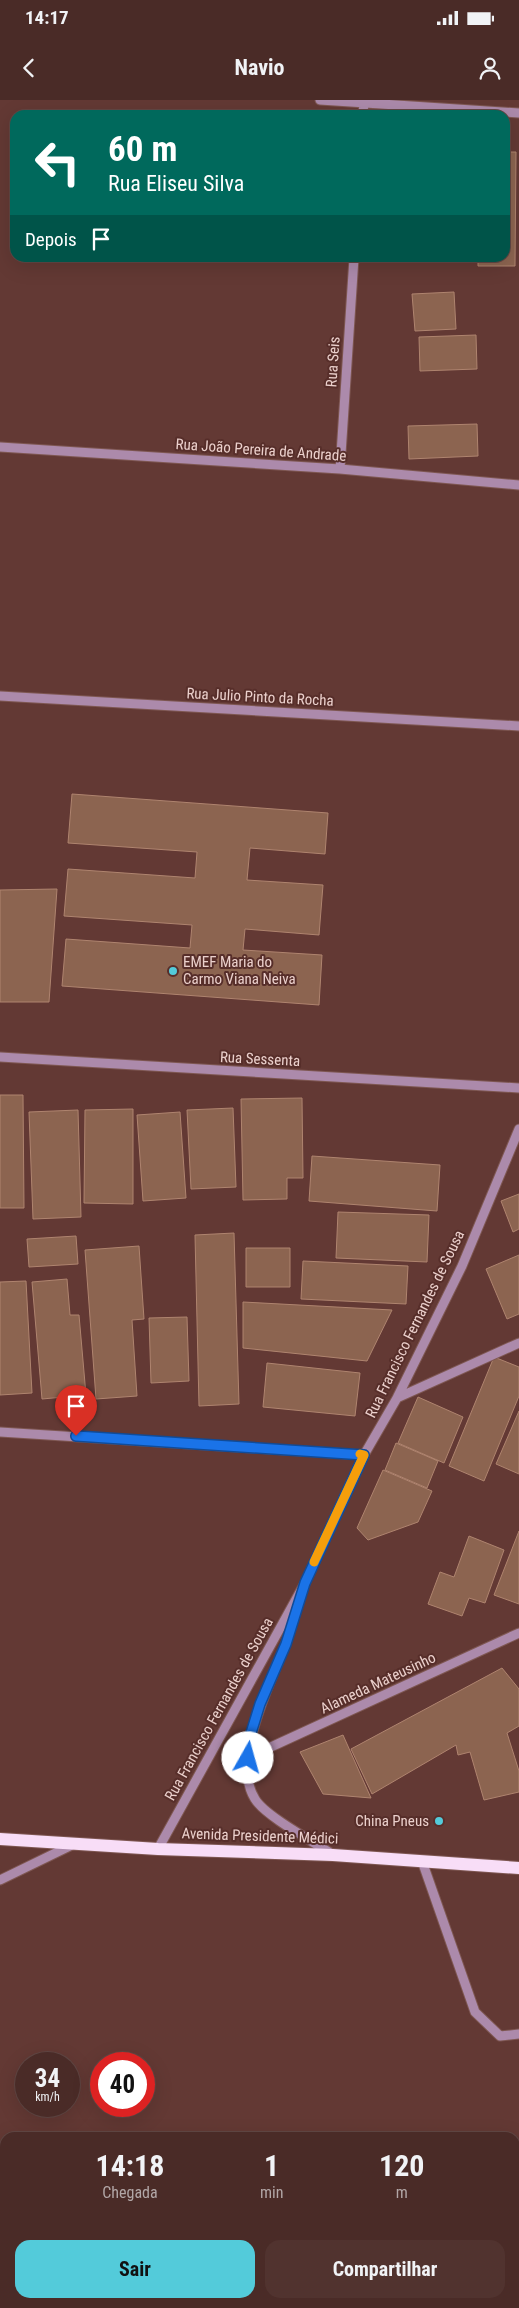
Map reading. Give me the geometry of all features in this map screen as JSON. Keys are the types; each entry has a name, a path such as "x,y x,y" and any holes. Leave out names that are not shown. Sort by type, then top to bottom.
{"main road":[{"name":"Avenida Presidente Médici","path":"0,1839 158,1849 333,1855 517,1866"}],"street":[{"path":"320,100 364,101 491,110"},
{"name":"Rua Seis","path":"340,468 354,262"},
{"name":"Rua João Pereira de Andrade","path":"0,447 340,468 519,484"},
{"name":"Rua Julio Pinto da Rocha","path":"0,696 519,726"},
{"name":"Rua Sessenta","path":"0,1057 519,1088"},
{"name":"Rua Francisco Fernandes de Sousa","path":"158,1849 305,1583 364,1455 397,1398 462,1266 519,1130"},
{"path":"397,1398 519,1343"},
{"path":"0,1432 364,1455"},
{"name":"Rua Francisco Fernandes de Sousa","path":"305,1583 286,1644 260,1704 251,1733 248,1758 249,1782 255,1800 270,1814 333,1855"},
{"name":"Alameda Mateusinho","path":"248,1758 519,1633"},
{"path":"0,1880 77,1843"},
{"path":"422,1861 475,2012 500,2036 519,2034"}],"building":[{"path":"510,152 516,152 515,266 478,266 478,262 510,262"},
{"path":"454,292 456,329 415,331 412,294"},
{"path":"476,335 477,369 420,371 419,337"},
{"path":"477,424 478,456 409,459 408,426"},
{"path":"72,794 328,813 325,854 250,848 247,880 323,885 319,935 245,929 243,950 322,955 319,1005 62,986 66,939 190,948 192,925 64,916 68,869 195,878 197,852 68,843"},
{"path":"57,889 49,1002 0,1002 0,890"},
{"path":"0,1095 23,1095 24,1208 0,1208"},
{"path":"302,1098 303,1178 287,1178 287,1199 243,1200 241,1099"},
{"path":"233,1108 236,1187 191,1189 187,1110"},
{"path":"133,1109 133,1204 84,1203 85,1110"},
{"path":"78,1110 81,1217 33,1219 29,1112"},
{"path":"180,1112 186,1198 143,1201 137,1115"},
{"path":"312,1156 440,1165 437,1211 309,1201"},
{"path":"519,1194 519,1229 513,1232 501,1201"},
{"path":"338,1212 429,1215 427,1262 336,1258"},
{"path":"234,1233 239,1404 199,1406 195,1235"},
{"path":"76,1236 78,1264 29,1267 27,1239"},
{"path":"139,1246 144,1319 132,1320 137,1396 96,1399 85,1250"},
{"path":"246,1248 290,1248 290,1287 246,1287"},
{"path":"519,1255 519,1314 507,1319 486,1269"},
{"path":"303,1261 408,1266 406,1304 301,1299"},
{"path":"67,1279 70,1315 79,1315 86,1395 42,1399 32,1282"},
{"path":"26,1281 32,1393 0,1395 0,1282"},
{"path":"243,1302 392,1310 367,1361 243,1348"},
{"path":"187,1317 189,1381 151,1383 149,1318"},
{"path":"494,1357 519,1367 519,1396 484,1481 449,1466"},
{"path":"267,1363 360,1373 355,1416 263,1407"},
{"path":"418,1397 463,1417 444,1463 398,1443"},
{"path":"519,1411 519,1474 496,1464"},
{"path":"396,1443 438,1461 427,1488 385,1470"},
{"path":"383,1470 432,1491 418,1522 368,1540 357,1528"},
{"path":"519,1531 519,1604 494,1595"},
{"path":"469,1536 504,1550 485,1603 469,1598 462,1616 428,1604 440,1572 454,1577"},
{"path":"502,1668 519,1689 519,1726 507,1733 519,1771 519,1792 484,1800 470,1752 458,1755 456,1745 372,1794 351,1749"},
{"path":"343,1735 371,1798 323,1794 300,1752"}],"slow traffic":[{"path":"314,1562 364,1455 360,1454"}],"place":[{"name":"EMEF Maria do Carmo Viana Neiva","path":"173,971"},
{"name":"China Pneus","path":"439,1821"}],"route":[{"path":"76,1436 364,1455 305,1583 286,1644 260,1704 251,1733 248,1758"}]}
